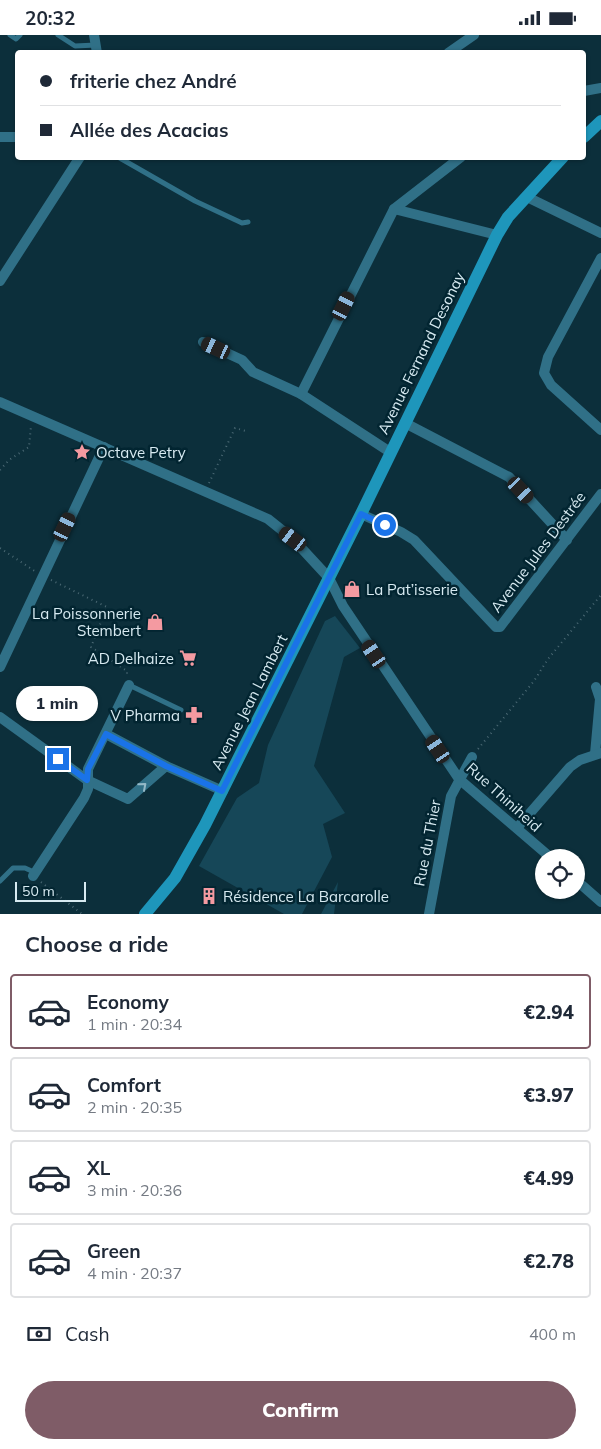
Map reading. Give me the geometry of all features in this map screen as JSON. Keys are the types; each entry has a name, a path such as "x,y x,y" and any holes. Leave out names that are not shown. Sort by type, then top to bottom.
{"main road":[{"path":"586,135 601,121"},
{"name":"Avenue Fernand Desonay","path":"329,578 496,235 508,217 560,160"},
{"name":"Avenue Jean Lambert","path":"145,914 180,870 222,791 329,578"}],"street":[{"path":"452,50 474,35"},
{"path":"586,91 601,88"},
{"path":"0,137 15,137"},
{"path":"0,281 78,160"},
{"path":"302,394 394,209 458,160"},
{"path":"526,197 601,233"},
{"path":"394,209 496,235"},
{"path":"601,258 548,357 544,373 550,385 601,430"},
{"path":"203,342 242,360 253,371 302,394 390,453"},
{"name":"Rue Thiniheid","path":"0,403 268,519 293,539 329,578 342,606 459,779 541,849"},
{"path":"406,423 509,477 568,540"},
{"path":"0,667 104,447"},
{"name":"Avenue Jules Destrée","path":"361,514 401,531 414,540 496,627 500,627 568,540 601,494"},
{"path":"35,875 84,798 88,789 88,769 129,685"},
{"path":"517,828 570,767 598,753 600,699 596,687"},
{"path":"0,717 87,780 128,799 166,766"},
{"path":"106,734 166,766 222,791"},
{"name":"Rue du Thier","path":"429,914 451,796 472,757"},
{"path":"585,888 601,902"}],"lane":[{"path":"10,35 16,39 20,35"},
{"path":"58,35 75,46 96,44"},
{"path":"123,160 195,201 242,223 248,222"},
{"path":"129,685 181,710"},
{"path":"0,881 13,868 25,868 35,875"}],"path":[{"path":"0,470 29,447 32,437 32,416"},
{"path":"205,492 235,428 246,431"},
{"path":"0,549 42,576 107,607 91,647 127,671 129,685"},
{"path":"472,757 534,681 548,659 601,595"},
{"path":"35,875 82,914"}],"shaded area":[{"path":"335,616 360,648 344,657 314,766 345,813 323,824 332,857 302,914 284,914 199,866 237,798 259,783 268,745 325,621"},
{"path":"338,882 334,914 321,914"}],"place":[{"name":"Octave Petry","path":"82,452"},
{"name":"La Pat’isserie","path":"352,589"},
{"name":"La Poissonnerie Stembert","path":"155,622"},
{"name":"AD Delhaize","path":"188,658"},
{"name":"V Pharma","path":"194,715"},
{"name":"Résidence La Barcarolle","path":"209,896"}],"route":[{"path":"58,759 87,780 88,769 106,734 166,766 222,791 361,514 385,525"}]}
